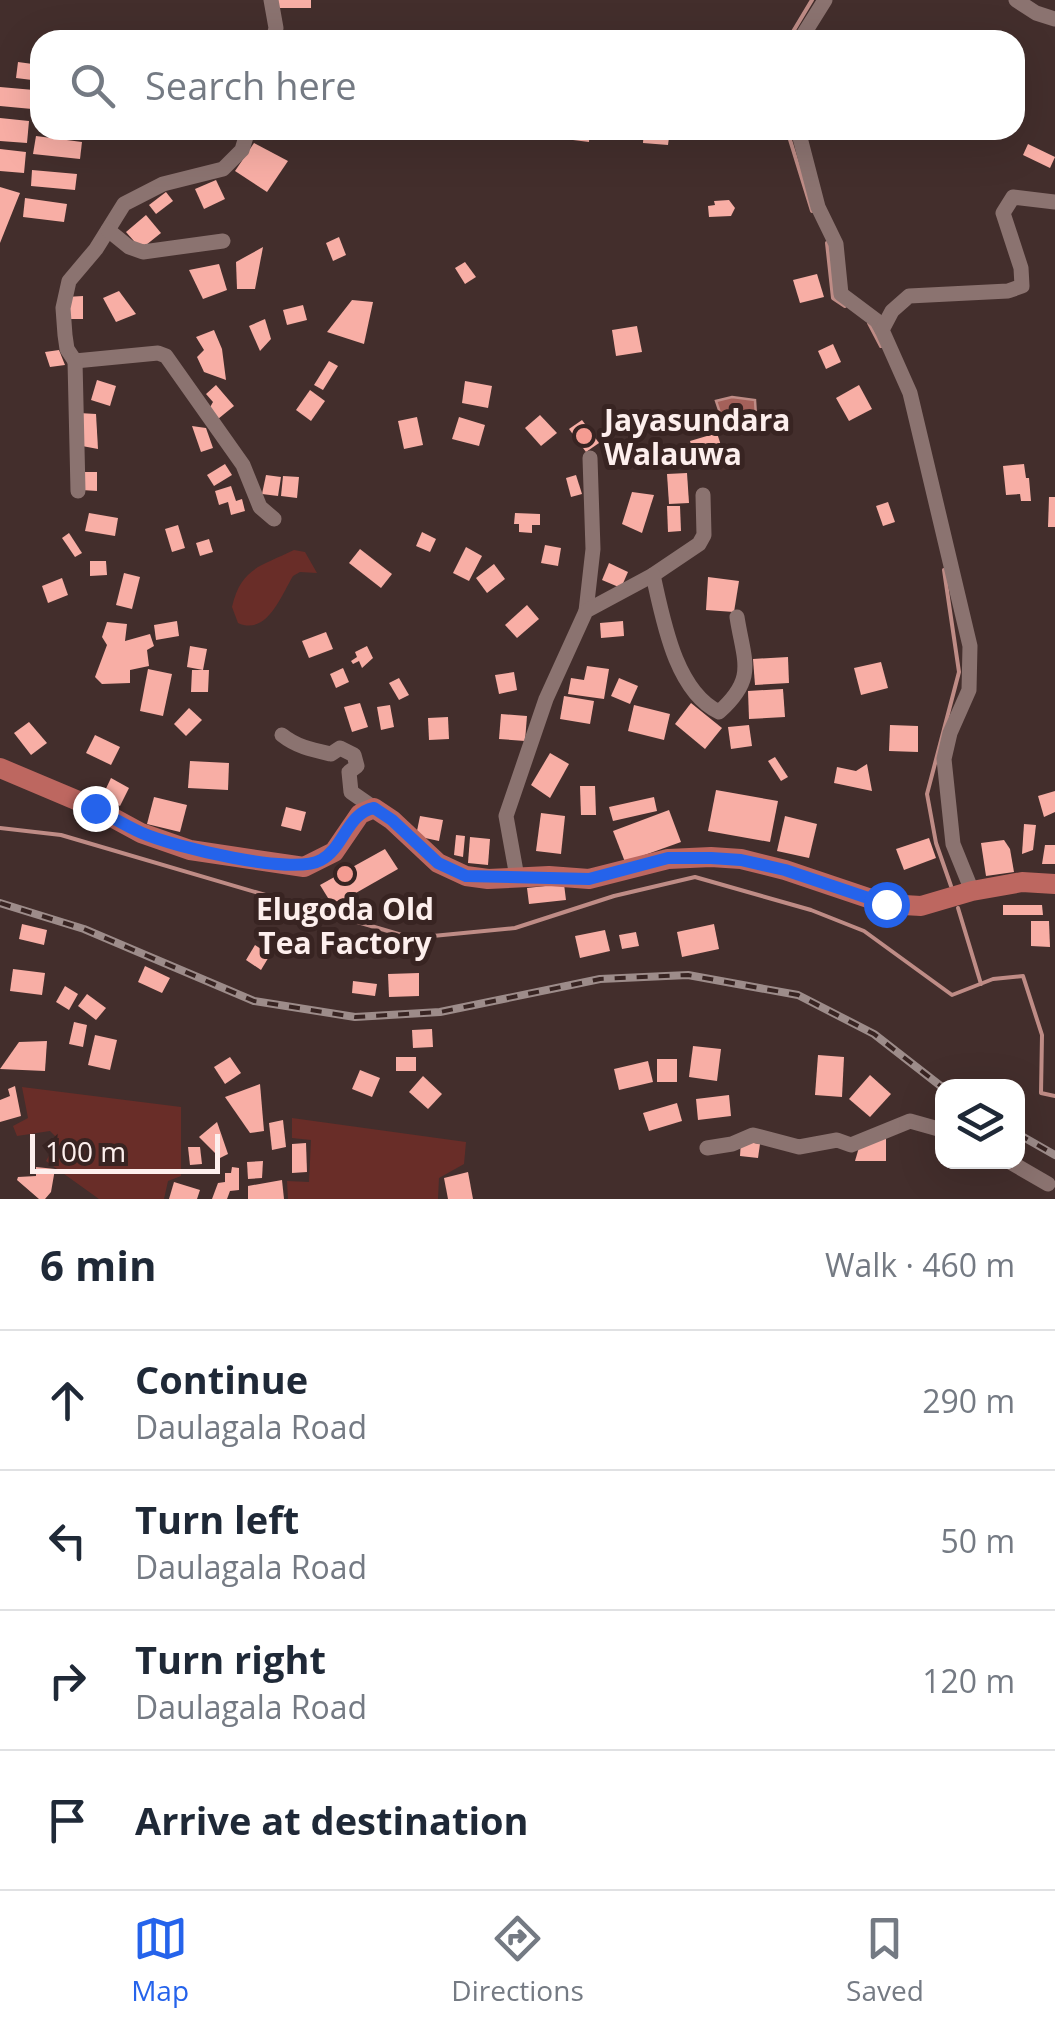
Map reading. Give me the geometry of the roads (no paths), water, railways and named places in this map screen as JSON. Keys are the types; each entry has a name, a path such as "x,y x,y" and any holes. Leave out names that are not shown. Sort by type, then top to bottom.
{"main road":[{"path":"0,768 165,842 190,850 304,867 334,852 360,814 374,808 438,863 450,870 488,879 589,879 668,858 711,858 785,870 903,906 921,906 1022,882 1055,884"}],"street":[{"path":"271,0 275,30"},
{"path":"806,30 824,0"},
{"path":"1016,0 1055,19"},
{"path":"78,491 76,360 66,349 63,308 69,281 124,204 163,184 223,169 242,150 245,140"},
{"path":"801,140 818,207 836,244 842,294 877,321 910,393 970,646 969,690 944,758 953,844 972,892"},
{"path":"882,330 892,310 908,296 1008,291 1022,286 1021,268 1004,213 1013,197 1055,202"},
{"path":"108,230 143,252 223,241"},
{"path":"76,360 166,356 243,466 260,506 274,519"},
{"path":"518,878 506,816 546,699 586,611 593,549 590,458"},
{"path":"586,611 653,575 699,544 704,536 703,495"},
{"path":"653,575 677,662 704,705 720,712 741,693 746,672 737,616"},
{"path":"282,735 295,745 331,754 340,748 354,756 356,766 349,772 351,792 374,808"},
{"path":"707,1148 753,1135 799,1147 837,1140 851,1145 910,1121 935,1128"},
{"path":"1023,1169 1052,1185 1038,1199"}],"waterway":[{"path":"794,30 812,0"},
{"path":"790,140 812,211"},
{"path":"827,243 833,298 845,306"},
{"path":"869,323 881,346"},
{"path":"944,570 959,672 927,794 936,843 951,886"},
{"path":"0,828 61,835 412,938 515,928 614,896 695,877 811,910 864,931 952,995 993,979 1023,976 1042,1035 1041,1093 1055,1096"},
{"path":"958,908 981,984"}],"railway":[{"path":"0,903 84,929 254,1001 355,1017 440,1012 600,979 688,975 798,995 874,1034 935,1082"},
{"path":"1025,1138 1055,1155"}],"place":[{"name":"Jayasundara Walauwa","path":"584,436"},
{"name":"Elugoda Old Tea Factory","path":"345,874"}]}
